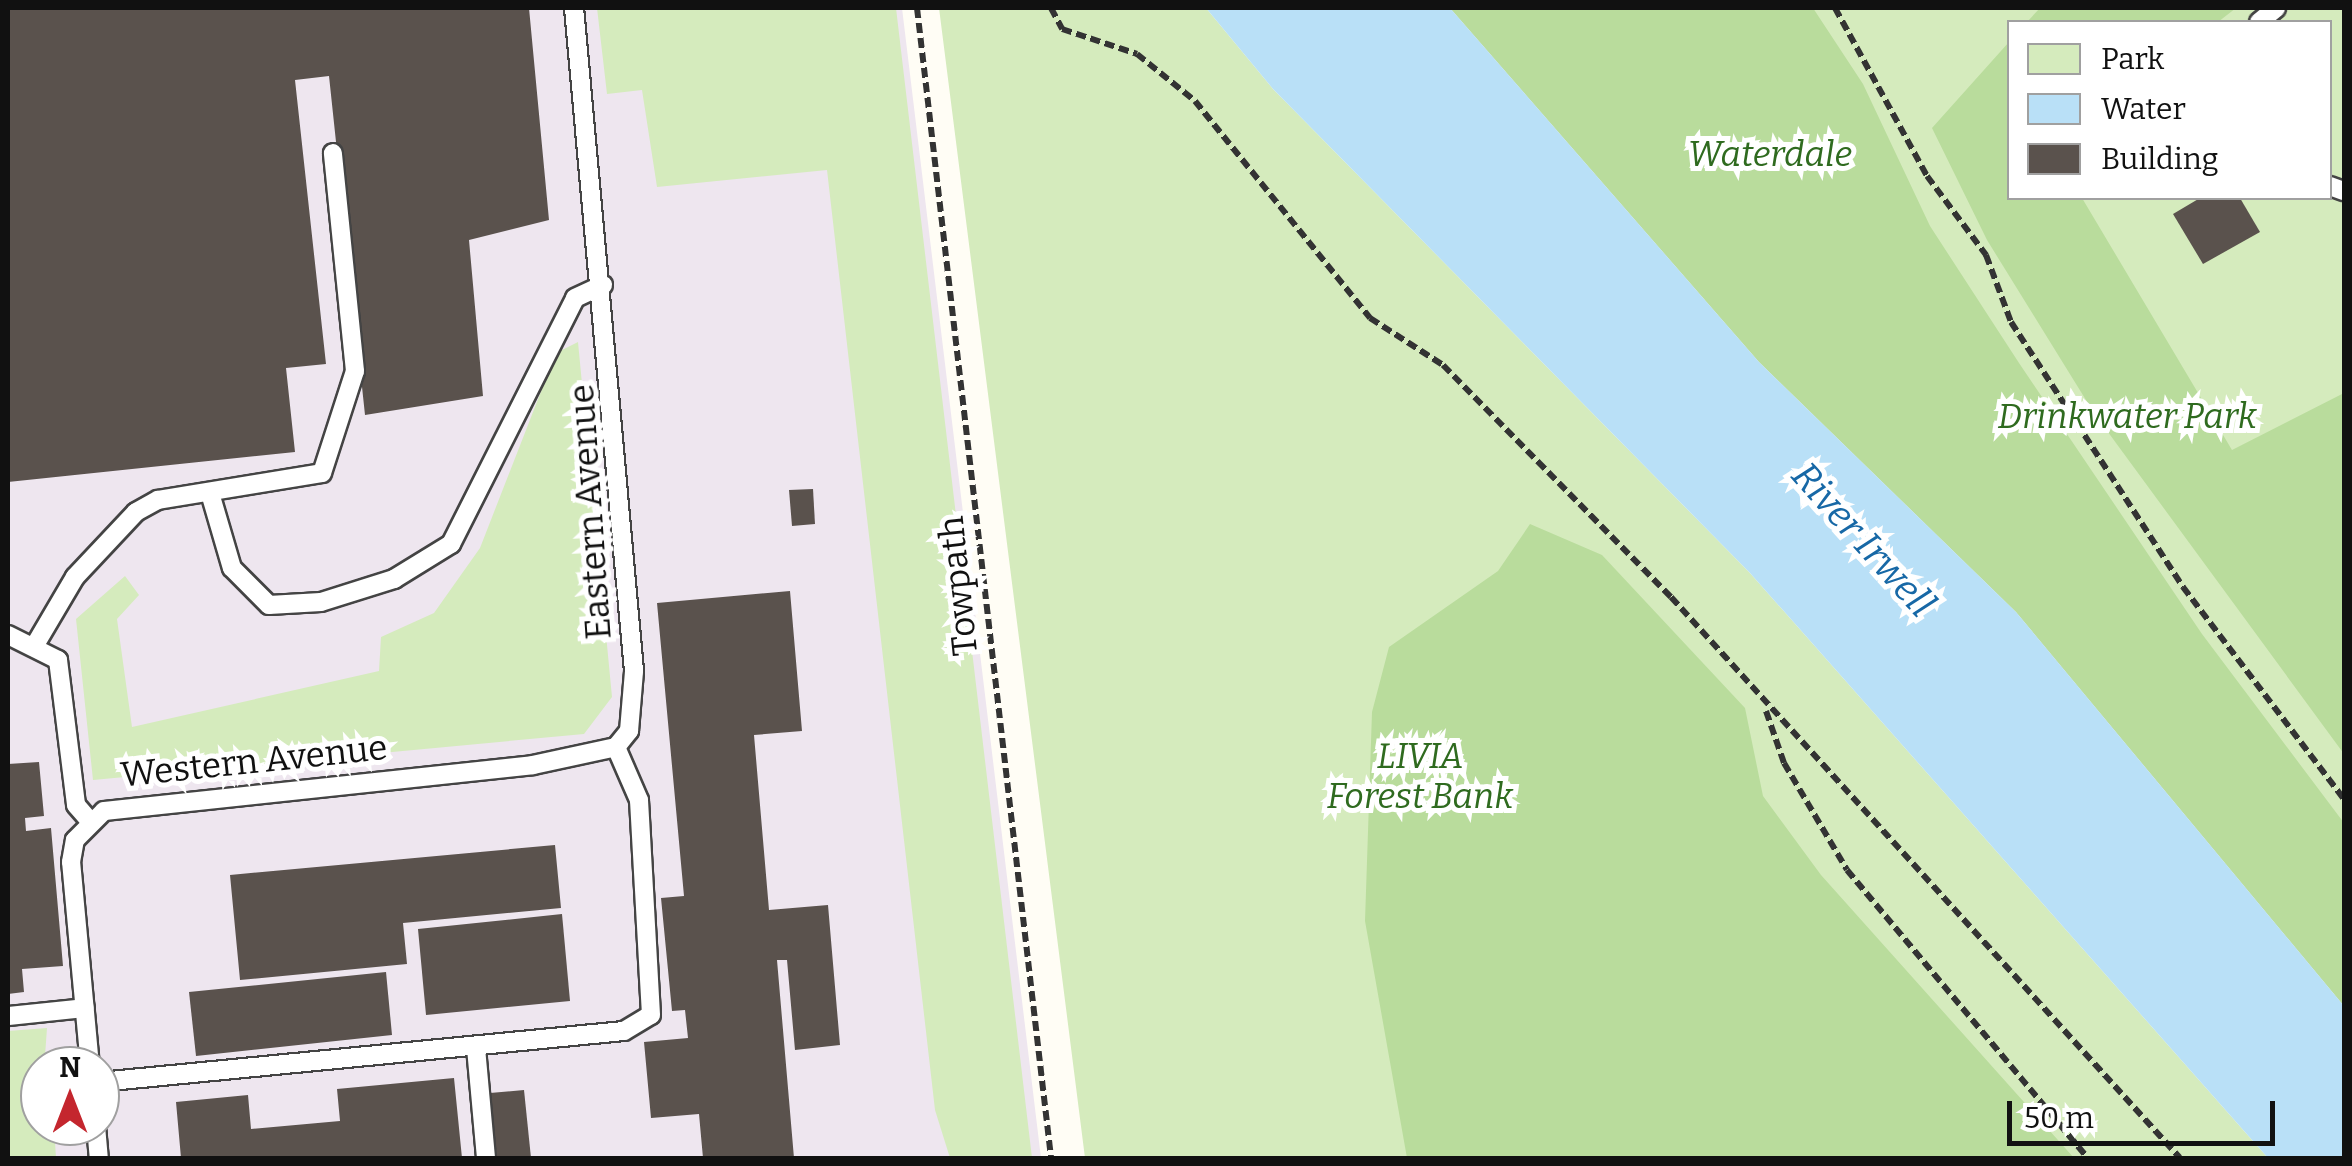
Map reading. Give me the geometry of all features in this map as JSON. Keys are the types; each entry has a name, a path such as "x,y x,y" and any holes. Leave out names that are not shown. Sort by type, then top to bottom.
{"lane":[{"name":"Eastern Avenue","path":"574,8 604,285 634,671 629,731 616,747"},
{"path":"34,645 75,578 136,512 210,493 308,479 322,473 335,446 355,371 333,154"},
{"path":"210,493 232,568 269,605 321,602 394,579 451,544 486,491 574,298 604,285"},
{"path":"8,634 34,645 63,676 76,804 91,822"},
{"path":"120,1080 476,1048 638,1027 654,1003 639,800 616,747"},
{"name":"Western Avenue","path":"88,1046 71,862 91,822 121,803 534,764 616,747"},
{"path":"8,1016 85,1008"},
{"path":"476,1048 486,1158"}],"path":[{"name":"Towpath","path":"917,8 1050,1158"},
{"path":"1051,8 1062,30 1138,54 1195,101 1370,318 1443,365 1764,705 2180,1158"},
{"path":"1835,8 1927,176 1986,255 2011,322 2184,587 2344,799"},
{"path":"1764,705 1784,763 1847,870 2088,1158"}],"shaded area":[{"path":"8,8 902,8 1041,1158 8,1158"}],"green space":[{"path":"597,8 896,8 1032,1158 950,1158 935,1110 827,170 657,187 642,90 607,94"},
{"name":"LIVIA Forest Bank","path":"939,8 1206,8 1273,89 1750,573 2268,1158 1085,1158"},
{"name":"Drinkwater Park","path":"1450,8 2344,8 2344,1006 2016,612 1759,362"},
{"name":"Waterdale","path":"1450,8 1813,8 1863,84 1930,226 2019,363 2202,634 2344,823 2344,1006 2016,612 1759,362"},
{"path":"2040,8 2236,8 2221,20 2029,20"},
{"path":"2007,44 2007,200 2083,200 2232,450 2344,393 2344,754 2094,413 1987,240 1932,128"},
{"path":"578,342 612,697 584,734 93,780 76,619 125,576 139,595 117,619 132,727 379,671 381,637 434,613 480,548 556,353"},
{"path":"1530,524 1602,555 1745,708 1763,796 1821,875 2074,1158 1407,1158 1365,921 1372,712 1389,647 1498,571"},
{"path":"47,1028 46,1046 20,1046 20,1146 55,1146 56,1158 8,1158 8,1031"}],"water":[{"name":"River Irwell","path":"1206,8 1450,8 1759,362 2016,612 2344,1006 2344,1158 2268,1158 1750,573 1273,89"}],"building":[{"path":"8,8 529,8 549,220 469,240 483,396 365,415 329,76 295,80 326,364 286,368 295,452 8,482"},
{"path":"2197,200 2241,200 2260,232 2203,264 2173,214"},
{"path":"813,489 815,524 792,526 789,490"},
{"path":"790,591 802,731 754,735 769,910 828,905 840,1045 795,1050 787,960 777,960 794,1158 703,1158 699,1114 651,1118 644,1042 688,1038 685,1010 672,1011 661,898 684,896 657,603"},
{"path":"39,762 44,816 25,818 26,831 51,828 63,966 22,969 24,992 8,994 8,764"},
{"path":"555,845 561,908 403,923 407,964 240,980 230,875"},
{"path":"562,914 570,1001 426,1015 418,929"},
{"path":"386,972 392,1035 196,1056 189,992"},
{"path":"454,1078 462,1158 181,1158 176,1102 248,1095 251,1129 340,1121 337,1089"},
{"path":"524,1090 531,1158 497,1158 490,1093"}]}
